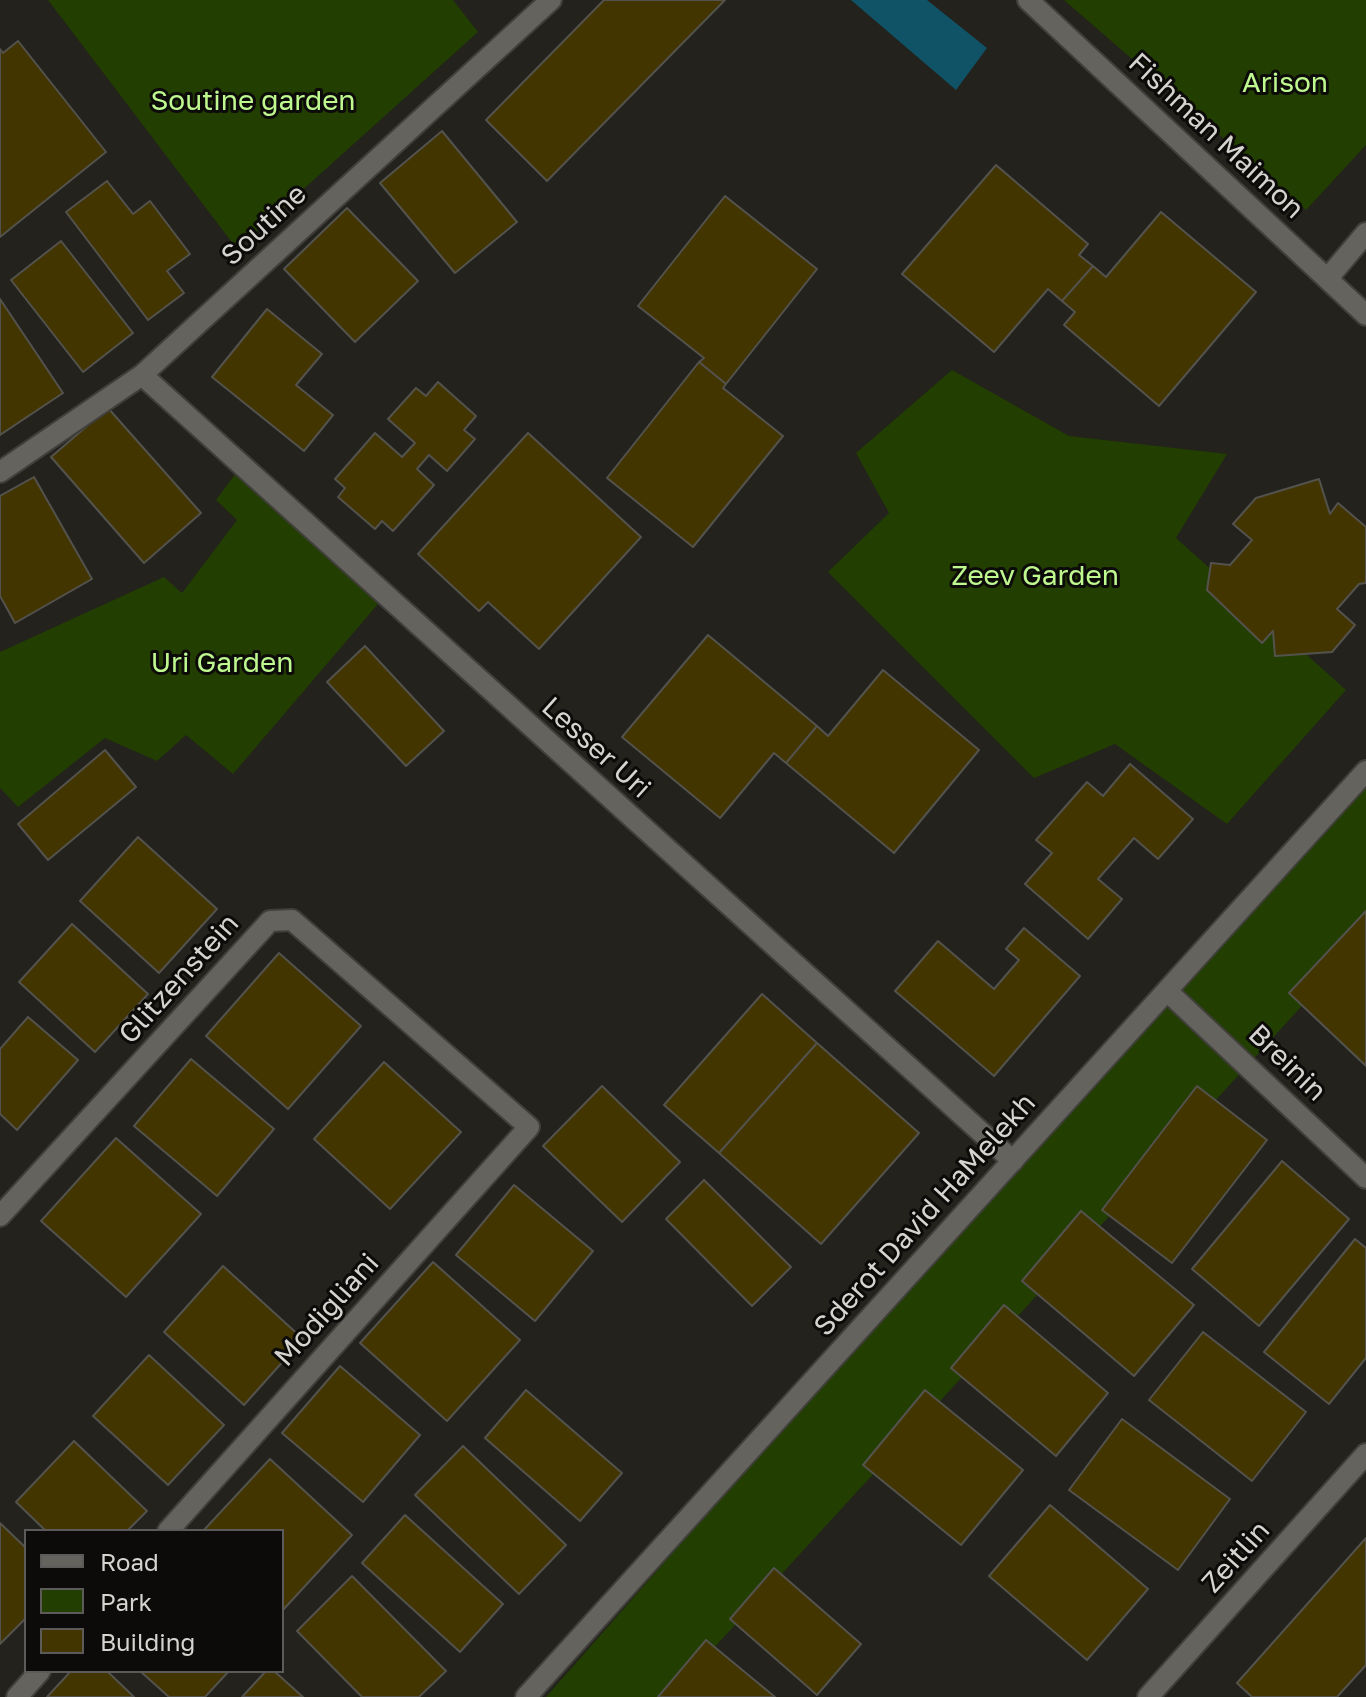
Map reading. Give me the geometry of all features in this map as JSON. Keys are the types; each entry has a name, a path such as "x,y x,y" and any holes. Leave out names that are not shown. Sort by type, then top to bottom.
{"street":[{"name":"Soutine","path":"0,472 142,375 551,0"},
{"name":"Fishman Maimon","path":"1028,0 1366,315"},
{"path":"1328,278 1366,233"},
{"name":"Lesser Uri","path":"142,375 1013,1161"},
{"name":"Sderot David HaMelekh","path":"526,1697 1366,771"},
{"name":"Glitzenstein","path":"0,1216 270,921 292,920 529,1127"},
{"name":"Breinin","path":"1167,991 1366,1178"},
{"name":"Modigliani","path":"170,1529 529,1127"},
{"name":"Zeitlin","path":"1148,1697 1366,1454"},
{"path":"17,1697 38,1673"}],"green space":[{"name":"Soutine garden","path":"48,0 453,0 478,32 237,249"},
{"name":"Arison","path":"1064,0 1366,0 1366,145 1306,210"},
{"name":"Zeev Garden","path":"952,370 1069,436 1227,454 1176,538 1346,690 1227,824 1115,744 1034,778 828,572 889,513 856,453"},
{"name":"Uri Garden","path":"236,473 378,604 233,774 186,735 157,761 105,738 18,807 0,788 0,652 164,577 182,593 237,520 216,500"},
{"path":"1366,772 1366,936 669,1697 546,1697 1191,964"}],"water":[{"path":"851,0 927,0 987,48 956,90"}],"building":[{"path":"604,0 725,0 547,181 486,120"},
{"path":"18,41 106,152 0,237 0,49 3,53"},
{"path":"442,131 517,222 455,273 380,183"},
{"path":"996,165 1088,244 1079,255 1093,266 1062,301 1048,289 994,352 902,274"},
{"path":"107,181 133,214 150,201 190,254 167,271 184,293 148,320 66,212"},
{"path":"725,196 817,269 726,384 699,362 704,358 638,306"},
{"path":"347,208 418,281 355,342 284,269"},
{"path":"1161,212 1256,292 1159,406 1064,325 1075,312 1062,301 1093,266 1106,277"},
{"path":"61,241 133,333 83,372 11,280"},
{"path":"0,299 63,393 0,435"},
{"path":"267,309 322,354 296,385 333,415 304,451 212,377"},
{"path":"699,362 726,384 723,388 783,436 693,547 607,478"},
{"path":"438,382 476,416 464,430 475,439 447,471 429,455 417,469 434,485 393,531 382,521 375,529 338,497 345,488 335,479 375,433 402,457 415,443 388,419 416,388 426,396"},
{"path":"108,408 201,513 144,563 51,457"},
{"path":"528,433 641,537 539,649 488,602 479,611 418,554"},
{"path":"34,477 92,579 15,623 0,596 0,496"},
{"path":"1319,479 1330,514 1338,503 1366,527 1366,583 1359,584 1337,609 1355,625 1332,652 1275,656 1273,631 1262,643 1207,590 1211,563 1230,565 1252,540 1233,524 1256,498"},
{"path":"708,635 817,726 786,763 774,753 720,818 622,737"},
{"path":"365,646 444,731 406,766 327,682"},
{"path":"883,670 979,750 894,853 786,763 817,726 828,736"},
{"path":"105,750 136,787 48,860 18,824"},
{"path":"1130,764 1193,819 1158,859 1134,838 1098,879 1122,899 1088,939 1025,884 1052,853 1036,840 1087,782 1103,796"},
{"path":"138,837 217,909 159,973 80,901"},
{"path":"1366,911 1366,1066 1289,993"},
{"path":"72,924 148,994 95,1052 19,982"},
{"path":"1024,928 1080,976 994,1076 895,991 938,941 994,989 1019,960 1006,949"},
{"path":"279,953 361,1026 288,1109 206,1036"},
{"path":"762,994 817,1043 719,1153 664,1105"},
{"path":"28,1017 78,1060 17,1130 0,1114 0,1049"},
{"path":"817,1043 919,1133 821,1244 719,1153"},
{"path":"191,1059 274,1129 217,1196 134,1126"},
{"path":"384,1062 461,1132 390,1209 314,1139"},
{"path":"602,1086 680,1162 622,1222 543,1146"},
{"path":"1197,1086 1267,1140 1172,1263 1102,1210"},
{"path":"116,1138 201,1214 126,1297 41,1221"},
{"path":"1282,1161 1349,1219 1259,1326 1192,1269"},
{"path":"704,1180 791,1267 752,1306 666,1219"},
{"path":"514,1185 593,1251 535,1321 456,1255"},
{"path":"1081,1211 1194,1305 1134,1376 1022,1281"},
{"path":"1355,1239 1366,1248 1366,1358 1329,1404 1264,1352"},
{"path":"433,1262 520,1340 447,1421 360,1343"},
{"path":"223,1266 303,1339 244,1405 164,1332"},
{"path":"1004,1305 1108,1393 1056,1456 951,1368"},
{"path":"1203,1332 1306,1412 1252,1481 1149,1400"},
{"path":"149,1355 224,1425 168,1485 93,1416"},
{"path":"340,1366 420,1435 363,1502 282,1433"},
{"path":"526,1390 622,1473 580,1521 485,1438"},
{"path":"925,1390 1023,1470 961,1545 863,1465"},
{"path":"1122,1419 1230,1499 1178,1570 1069,1490"},
{"path":"74,1441 147,1511 129,1529 44,1529 16,1502"},
{"path":"463,1446 566,1545 519,1594 415,1495"},
{"path":"270,1459 352,1535 284,1609 284,1529 205,1529"},
{"path":"1050,1505 1148,1589 1087,1660 989,1576"},
{"path":"405,1515 503,1604 460,1652 362,1563"},
{"path":"0,1523 24,1546 24,1620 0,1644"},
{"path":"1366,1538 1366,1665 1337,1697 1252,1697 1237,1683"},
{"path":"774,1568 861,1644 817,1695 730,1619"},
{"path":"352,1576 446,1671 419,1697 362,1697 297,1631"},
{"path":"706,1640 775,1697 658,1697"},
{"path":"69,1673 109,1673 134,1697 47,1697"},
{"path":"142,1673 227,1673 205,1697 169,1697"},
{"path":"264,1673 276,1673 303,1697 242,1697"}]}
